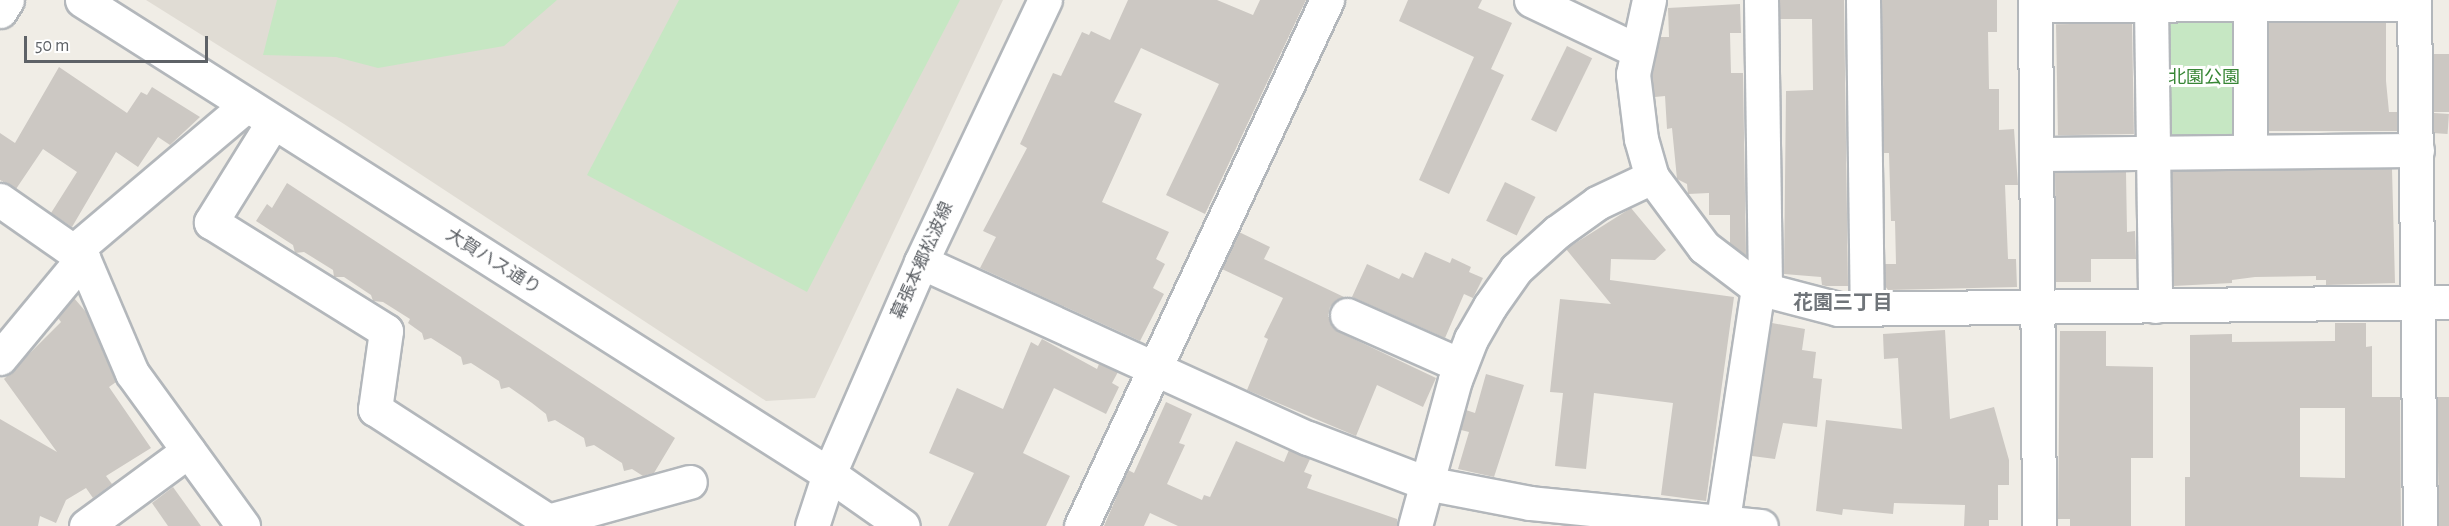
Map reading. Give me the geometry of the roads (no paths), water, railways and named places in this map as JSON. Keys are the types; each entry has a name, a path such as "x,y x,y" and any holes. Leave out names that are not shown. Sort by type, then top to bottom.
{"street":[{"path":"0,11 7,0"},
{"name":"大賀ハス通り","path":"82,0 829,474 903,526"},
{"name":"幕張本郷松波線","path":"812,526 829,474 921,262 1045,0"},
{"path":"1081,526 1327,0"},
{"path":"1531,0 1636,50"},
{"path":"1723,525 1761,290 1761,0"},
{"path":"1863,0 1867,308"},
{"path":"1642,2 1636,50 1636,103 1652,177 1704,247 1761,290 1838,309 2434,303"},
{"path":"2039,526 2036,307 2038,154 2035,3 2151,5 2414,2 2417,150 2434,303 2420,526"},
{"path":"2231,3 2250,151"},
{"path":"2151,5 2155,306"},
{"path":"0,358 78,255 260,114"},
{"path":"260,114 211,222 386,331 375,409 548,521 690,483"},
{"path":"2038,154 2417,150"},
{"path":"1415,526 1460,365 1471,339 1516,269 1557,232 1597,203 1652,177"},
{"path":"0,200 78,255 132,373 243,526"},
{"path":"921,262 1308,438 1426,483 1530,503 1723,525 1761,526"},
{"path":"1347,315 1460,365"},
{"path":"86,526 188,451"}],"district":[{"name":"花園三丁目","path":"1843,303"}],"park label":[{"name":"北園公園","path":"2204,78"}]}
